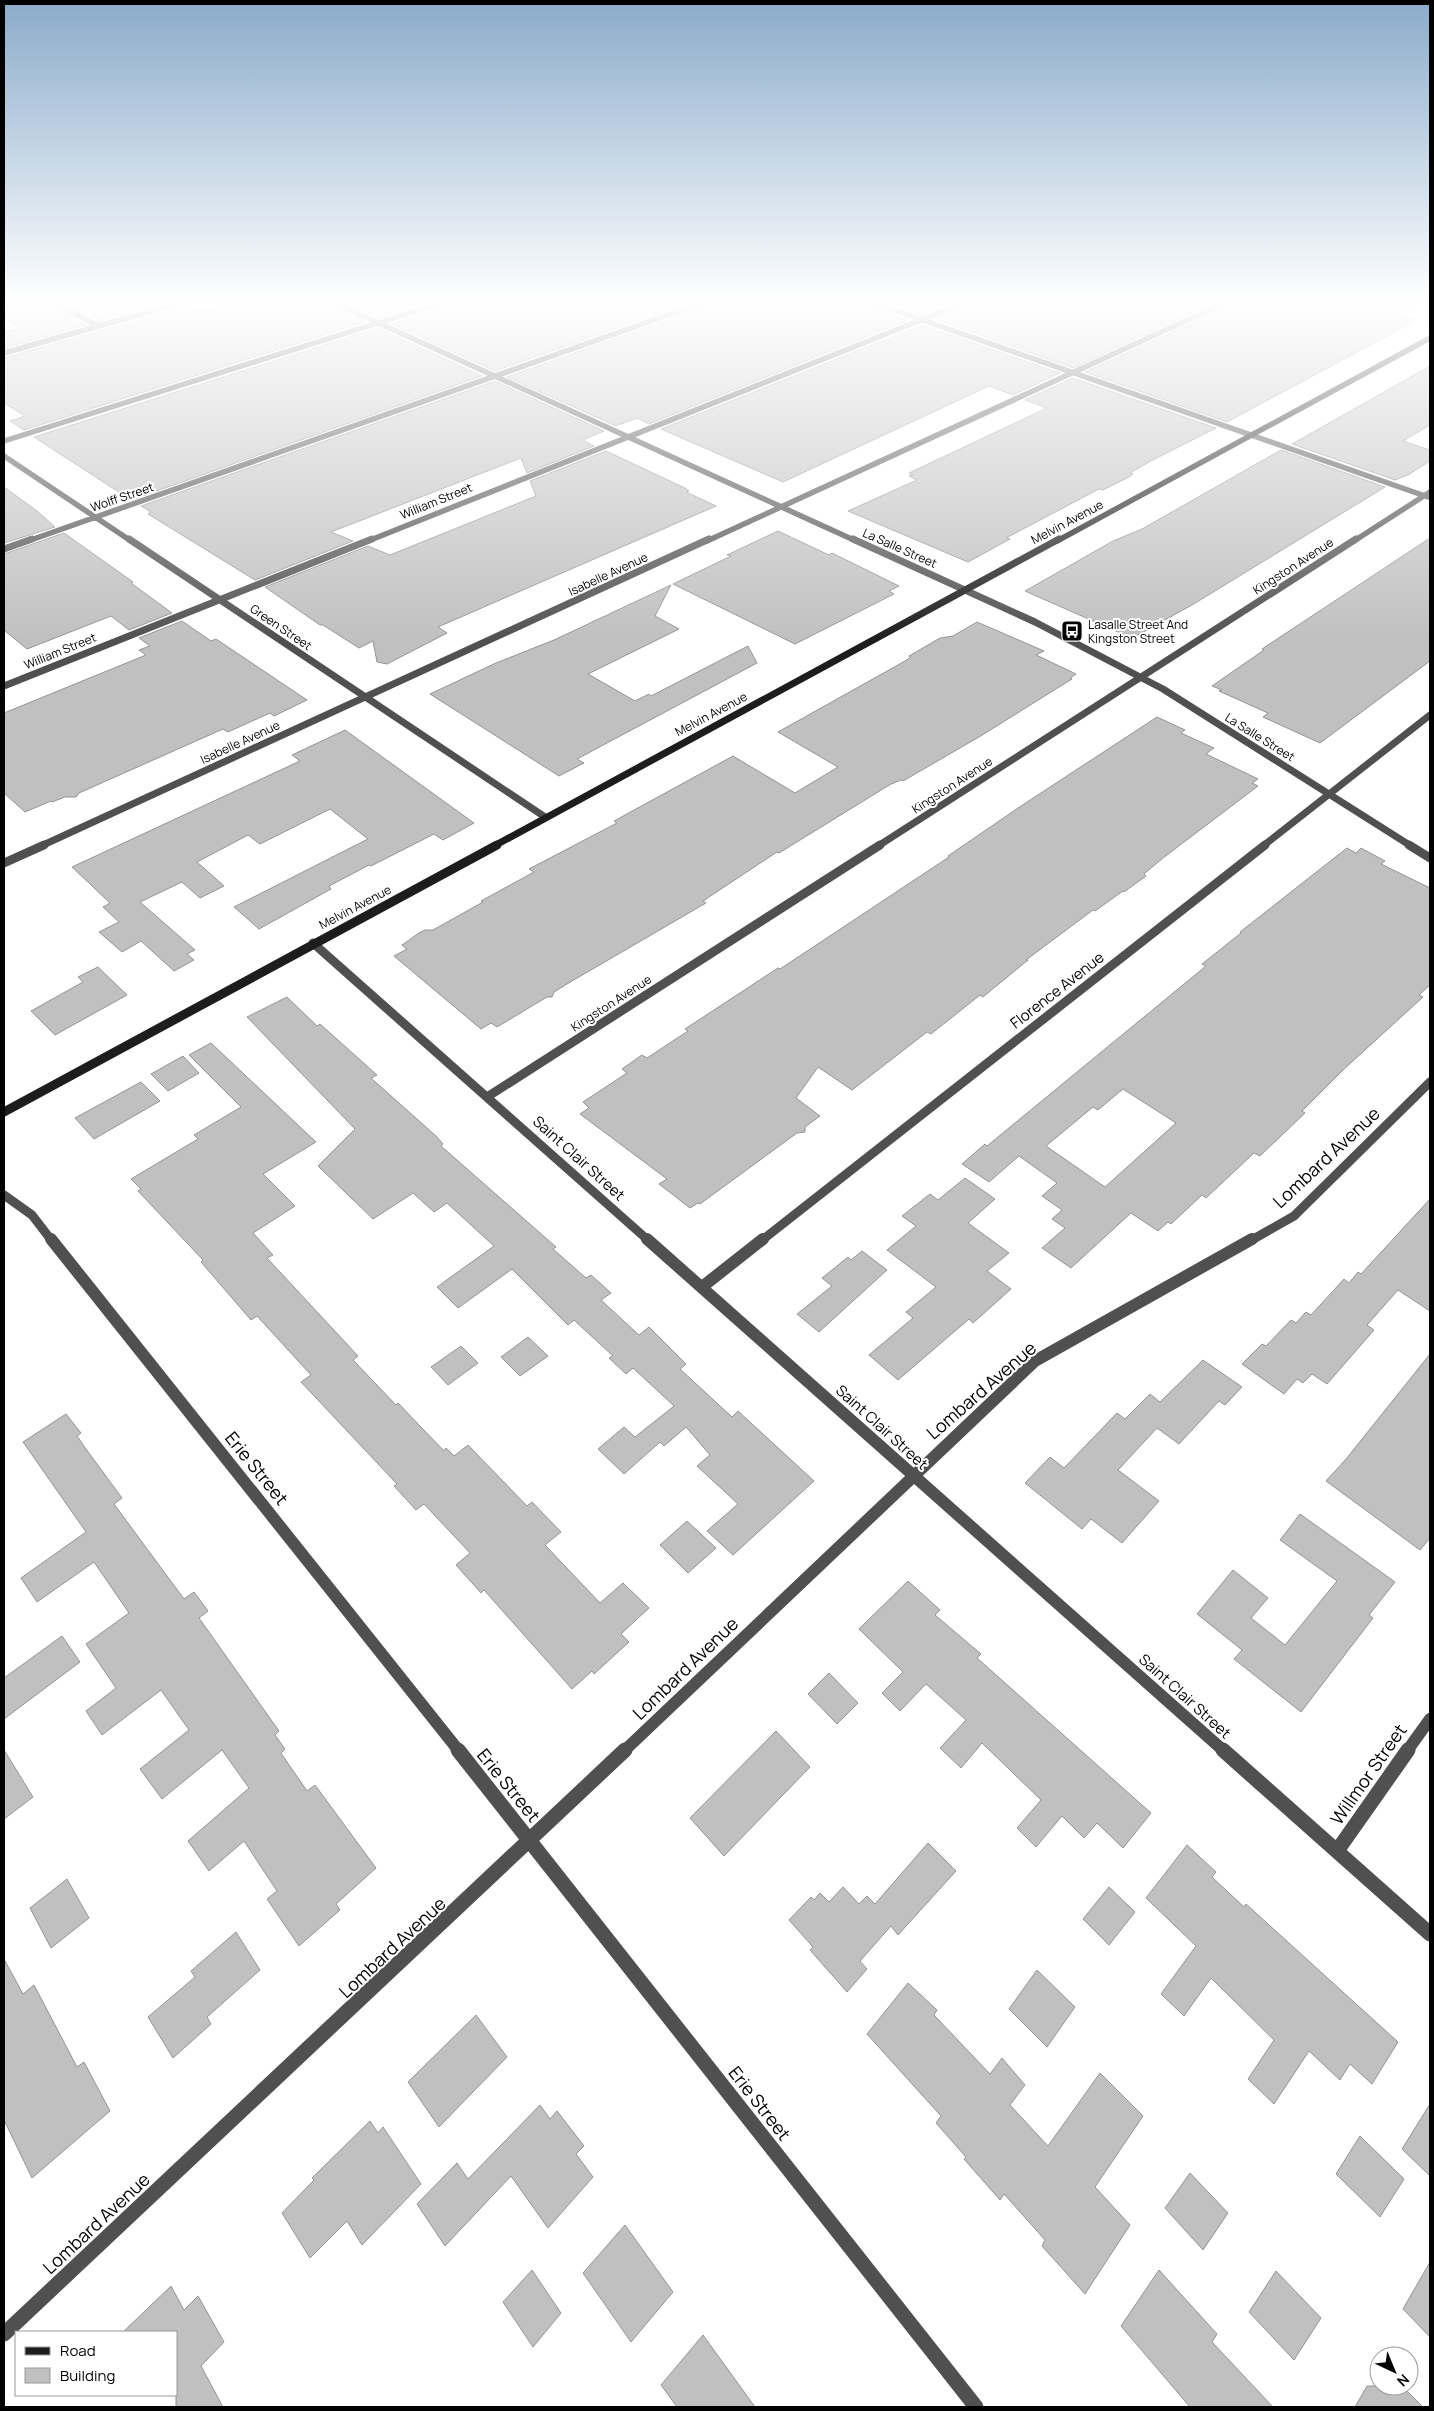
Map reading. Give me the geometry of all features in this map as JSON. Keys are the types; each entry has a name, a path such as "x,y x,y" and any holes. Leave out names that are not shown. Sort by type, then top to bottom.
{"street":[{"path":"4,441 82,417"},
{"name":"Wolff Street","path":"4,549 381,417"},
{"name":"La Salle Street","path":"584,417 1035,622 1141,677 1430,858"},
{"name":"William Street","path":"4,686 680,417"},
{"name":"Isabelle Avenue","path":"4,863 977,417"},
{"path":"1202,417 1428,495"},
{"name":"Melvin Avenue","path":"4,1112 1284,417"},
{"name":"Green Street","path":"4,456 545,817"},
{"name":"Kingston Avenue","path":"487,1097 1428,495"},
{"name":"Florence Avenue","path":"702,1287 1430,715"},
{"name":"Saint Clair Street","path":"313,943 1430,1934"},
{"name":"Lombard Avenue","path":"4,2334 530,1841 913,1474 1035,1361 1294,1216 1430,1082"},
{"name":"Erie Street","path":"4,1195 32,1215 530,1841 976,2407"},
{"name":"Willmor Street","path":"1336,1851 1430,1719"}],"building":[{"path":"23,417 67,417 24,430 10,421"},
{"path":"99,417 367,417 131,500 34,437"},
{"path":"394,417 572,417 604,431 583,440 594,446 527,473 521,458 331,532 353,541 255,580 148,514 151,512 141,506"},
{"path":"595,417 668,417 649,424 637,418 616,426"},
{"path":"692,417 924,417 783,482 661,429"},
{"path":"1029,417 1183,417 1216,428 1149,462 1130,473 1133,474 1129,477 1103,490 1099,489 1006,538 1010,539 968,562 848,511 917,480 909,476 913,475 909,473"},
{"path":"1211,417 1237,417 1227,422"},
{"path":"1341,417 1430,417 1430,425 1403,441 1430,450 1430,461 1408,475 1395,480 1292,444"},
{"path":"1281,450 1385,487 1192,605 1136,636 1130,634 1127,636 1025,591 1113,541 1142,529"},
{"path":"606,451 685,488 689,491 686,492 716,506 438,627 447,633 387,664 377,662 373,641 359,648 323,625 320,625 265,587 368,546 390,555 536,496 530,481"},
{"path":"4,487 37,511 55,527 4,543"},
{"path":"778,531 829,555 832,553 899,586 889,591 894,594 795,644 673,584 731,556 727,555"},
{"path":"64,533 133,582 131,583 172,613 129,630 111,616 27,649 4,630 4,554"},
{"path":"1430,538 1430,661 1320,743 1263,717 1268,713 1212,686 1264,650 1262,649"},
{"path":"671,585 655,616 679,629 588,674 635,701 649,694 651,696 748,646 757,663 577,759 584,763 559,776 430,694 496,663 554,640"},
{"path":"182,621 211,641 216,639 307,700 274,716 270,713 228,732 223,729 79,793 76,797 65,797 51,801 25,812 4,793 4,713 146,655 139,650 150,646 139,638"},
{"path":"977,622 1044,651 1036,655 1076,674 1070,678 1072,679 979,737 903,781 891,784 779,853 777,852 703,901 706,903 572,981 554,992 552,997 547,997 497,1027 491,1023 481,1029 394,956 407,949 402,945 419,933 425,930 433,930 483,902 481,901 534,872 529,869 617,823 614,821 733,756 795,793 838,767 778,732 905,661 911,657 909,656 940,638 953,636"},
{"path":"1157,717 1185,730 1181,733 1214,748 1206,754 1258,779 1252,783 1258,786 1163,858 1144,874 1146,876 1095,911 1093,910 1026,960 1028,960 983,997 980,995 931,1034 927,1032 852,1090 818,1067 796,1098 820,1116 805,1127 805,1132 797,1133 700,1204 698,1203 690,1208 659,1184 667,1179 580,1114 589,1108 583,1102 627,1073 622,1069 642,1055 647,1058 688,1031 685,1029 778,968 780,969 949,857 1018,808"},
{"path":"345,730 474,823 443,840 434,834 371,866 369,865 329,886 331,889 259,929 234,907 368,839 330,809 260,844 248,835 197,862 224,886 200,898 182,882 140,902 195,950 187,954 194,960 174,971 141,941 122,952 99,932 119,922 103,907 110,903 72,867 300,761 292,755"},
{"path":"1347,848 1356,853 1361,848 1385,861 1381,864 1430,888 1430,985 1419,995 1423,997 1342,1071 1302,1111 1305,1113 1260,1156 1254,1153 1206,1198 1202,1195 1171,1224 1168,1222 1158,1231 1131,1213 1071,1268 1042,1248 1065,1228 1052,1219 1062,1210 1042,1196 1057,1183 1019,1156 989,1182 962,1164 985,1144 987,1146 1206,966 1202,964","holes":["1123,1089 1176,1123 1105,1187 1046,1146 1093,1107 1098,1110"]},
{"path":"98,967 127,995 55,1035 31,1011 83,982 78,977"},
{"path":"287,997 317,1026 320,1024 377,1075 371,1078 436,1136 443,1144 441,1146 556,1247 553,1249 586,1278 591,1275 611,1293 601,1300 639,1335 649,1327 686,1364 680,1369 732,1417 738,1411 814,1481 733,1555 707,1531 738,1504 697,1466 710,1455 686,1427 664,1446 660,1442 624,1474 598,1449 624,1427 635,1437 674,1406 633,1368 626,1374 609,1358 613,1356 574,1320 568,1325 512,1269 458,1308 437,1287 494,1246 447,1203 434,1212 413,1193 373,1219 318,1166 355,1129 247,1017"},
{"path":"211,1043 316,1142 263,1174 295,1206 253,1233 273,1255 267,1258 358,1356 353,1360 444,1451 446,1448 454,1456 468,1445 527,1506 532,1502 561,1532 545,1545 600,1603 623,1583 649,1608 621,1634 629,1642 594,1674 592,1671 572,1689 484,1590 481,1593 456,1565 470,1553 424,1504 416,1510 394,1486 397,1484 301,1382 311,1375 257,1316 251,1320 201,1262 203,1260 138,1191 141,1189 131,1179 198,1139 194,1135 241,1107 189,1055"},
{"path":"183,1056 199,1073 168,1091 151,1074"},
{"path":"141,1082 160,1101 94,1139 75,1118"},
{"path":"965,1178 995,1199 968,1223 1009,1253 987,1271 1011,1289 973,1323 969,1319 898,1380 869,1355 913,1318 906,1312 936,1287 887,1250 916,1226 902,1216 930,1194 938,1200"},
{"path":"1430,1199 1430,1311 1398,1290 1367,1325 1374,1330 1327,1384 1312,1374 1303,1383 1297,1379 1284,1394 1242,1364 1262,1344 1266,1346 1291,1320 1296,1323 1306,1312 1311,1315 1344,1279 1349,1283 1358,1272 1361,1274"},
{"path":"862,1251 887,1270 819,1332 797,1314 832,1286 822,1278 848,1257 851,1260"},
{"path":"528,1337 548,1356 520,1376 501,1357"},
{"path":"461,1346 478,1363 448,1385 431,1367"},
{"path":"1430,1354 1430,1538 1420,1550 1326,1481 1346,1459"},
{"path":"1203,1360 1242,1387 1225,1405 1219,1401 1179,1444 1157,1428 1118,1470 1159,1501 1122,1543 1091,1519 1082,1529 1025,1483 1050,1457 1064,1468 1117,1413 1125,1419 1150,1394 1160,1402"},
{"path":"66,1414 81,1433 77,1436 122,1498 114,1504 184,1599 194,1592 208,1611 199,1618 279,1731 275,1735 285,1749 281,1753 307,1791 315,1785 376,1868 336,1904 340,1910 299,1946 267,1899 277,1891 244,1841 209,1871 188,1841 249,1788 222,1750 162,1799 140,1769 189,1730 161,1690 102,1735 86,1711 116,1688 86,1644 129,1613 94,1562 37,1602 21,1578 86,1532 23,1442"},
{"path":"1300,1514 1395,1582 1369,1615 1373,1618 1301,1712 1234,1659 1242,1650 1197,1614 1233,1570 1268,1598 1251,1618 1285,1645 1337,1581 1280,1540"},
{"path":"687,1521 716,1548 688,1573 660,1545"},
{"path":"908,1581 940,1610 935,1615 981,1654 977,1658 1151,1813 1123,1848 1097,1823 1084,1838 1062,1816 1036,1847 1017,1828 1041,1800 982,1743 961,1768 940,1748 966,1720 926,1684 900,1711 882,1693 903,1672 859,1629"},
{"path":"62,1636 80,1662 4,1719 4,1678"},
{"path":"829,1673 858,1703 837,1724 808,1694"},
{"path":"776,1731 810,1767 724,1856 690,1818"},
{"path":"4,1750 33,1797 4,1819"},
{"path":"928,1843 956,1871 898,1935 891,1926 860,1961 867,1969 847,1992 810,1950 813,1947 789,1920 811,1897 814,1900 820,1893 829,1902 843,1887 859,1904 867,1896 875,1904"},
{"path":"1187,1845 1216,1872 1212,1877 1244,1907 1246,1904 1398,2042 1372,2084 1350,2064 1340,2080 1309,2051 1274,2104 1248,2079 1274,2040 1211,1978 1184,2016 1161,1994 1196,1946 1146,1898"},
{"path":"67,1879 89,1918 51,1948 30,1908"},
{"path":"1109,1887 1135,1912 1109,1945 1083,1919"},
{"path":"236,1932 260,1970 207,2017 211,2024 173,2058 148,2017 195,1977 191,1971"},
{"path":"4,1959 23,1994 34,1985 77,2067 84,2062 110,2111 32,2178 4,2120"},
{"path":"1037,1970 1075,2007 1047,2047 1009,2009"},
{"path":"908,1983 937,2010 934,2015 990,2074 1002,2058 1025,2085 1010,2105 1048,2146 1100,2073 1143,2116 1095,2187 1130,2225 1085,2294 1042,2246 1045,2240 1004,2194 1000,2200 964,2159 966,2157 936,2123 941,2116 867,2034"},
{"path":"476,2015 507,2057 439,2127 408,2082"},
{"path":"1430,2104 1430,2176 1402,2149"},
{"path":"540,2105 550,2119 557,2111 584,2146 576,2154 593,2177 548,2228 511,2176 445,2246 417,2204 457,2163 468,2179"},
{"path":"370,2121 378,2133 383,2127 421,2184 362,2245 347,2221 310,2258 282,2213 314,2180 312,2178"},
{"path":"1360,2136 1404,2179 1380,2217 1336,2174"},
{"path":"1190,2173 1228,2213 1203,2250 1165,2208"},
{"path":"625,2225 673,2292 631,2342 583,2273"},
{"path":"1430,2262 1430,2337 1403,2309"},
{"path":"532,2270 561,2313 533,2347 503,2302"},
{"path":"1159,2270 1217,2334 1212,2342 1273,2407 1190,2407 1121,2326"},
{"path":"1276,2271 1321,2318 1294,2360 1249,2312"},
{"path":"171,2286 184,2310 198,2296 224,2342 201,2366 223,2407 176,2407 176,2396 178,2396 178,2331 124,2331"},
{"path":"703,2335 755,2407 677,2407 661,2385"},
{"path":"1367,2386 1369,2386 1369,2396 1412,2396 1423,2407 1355,2407"}],"place":[{"name":"Lasalle Street And Kingston Street","path":"1072,631"}]}
